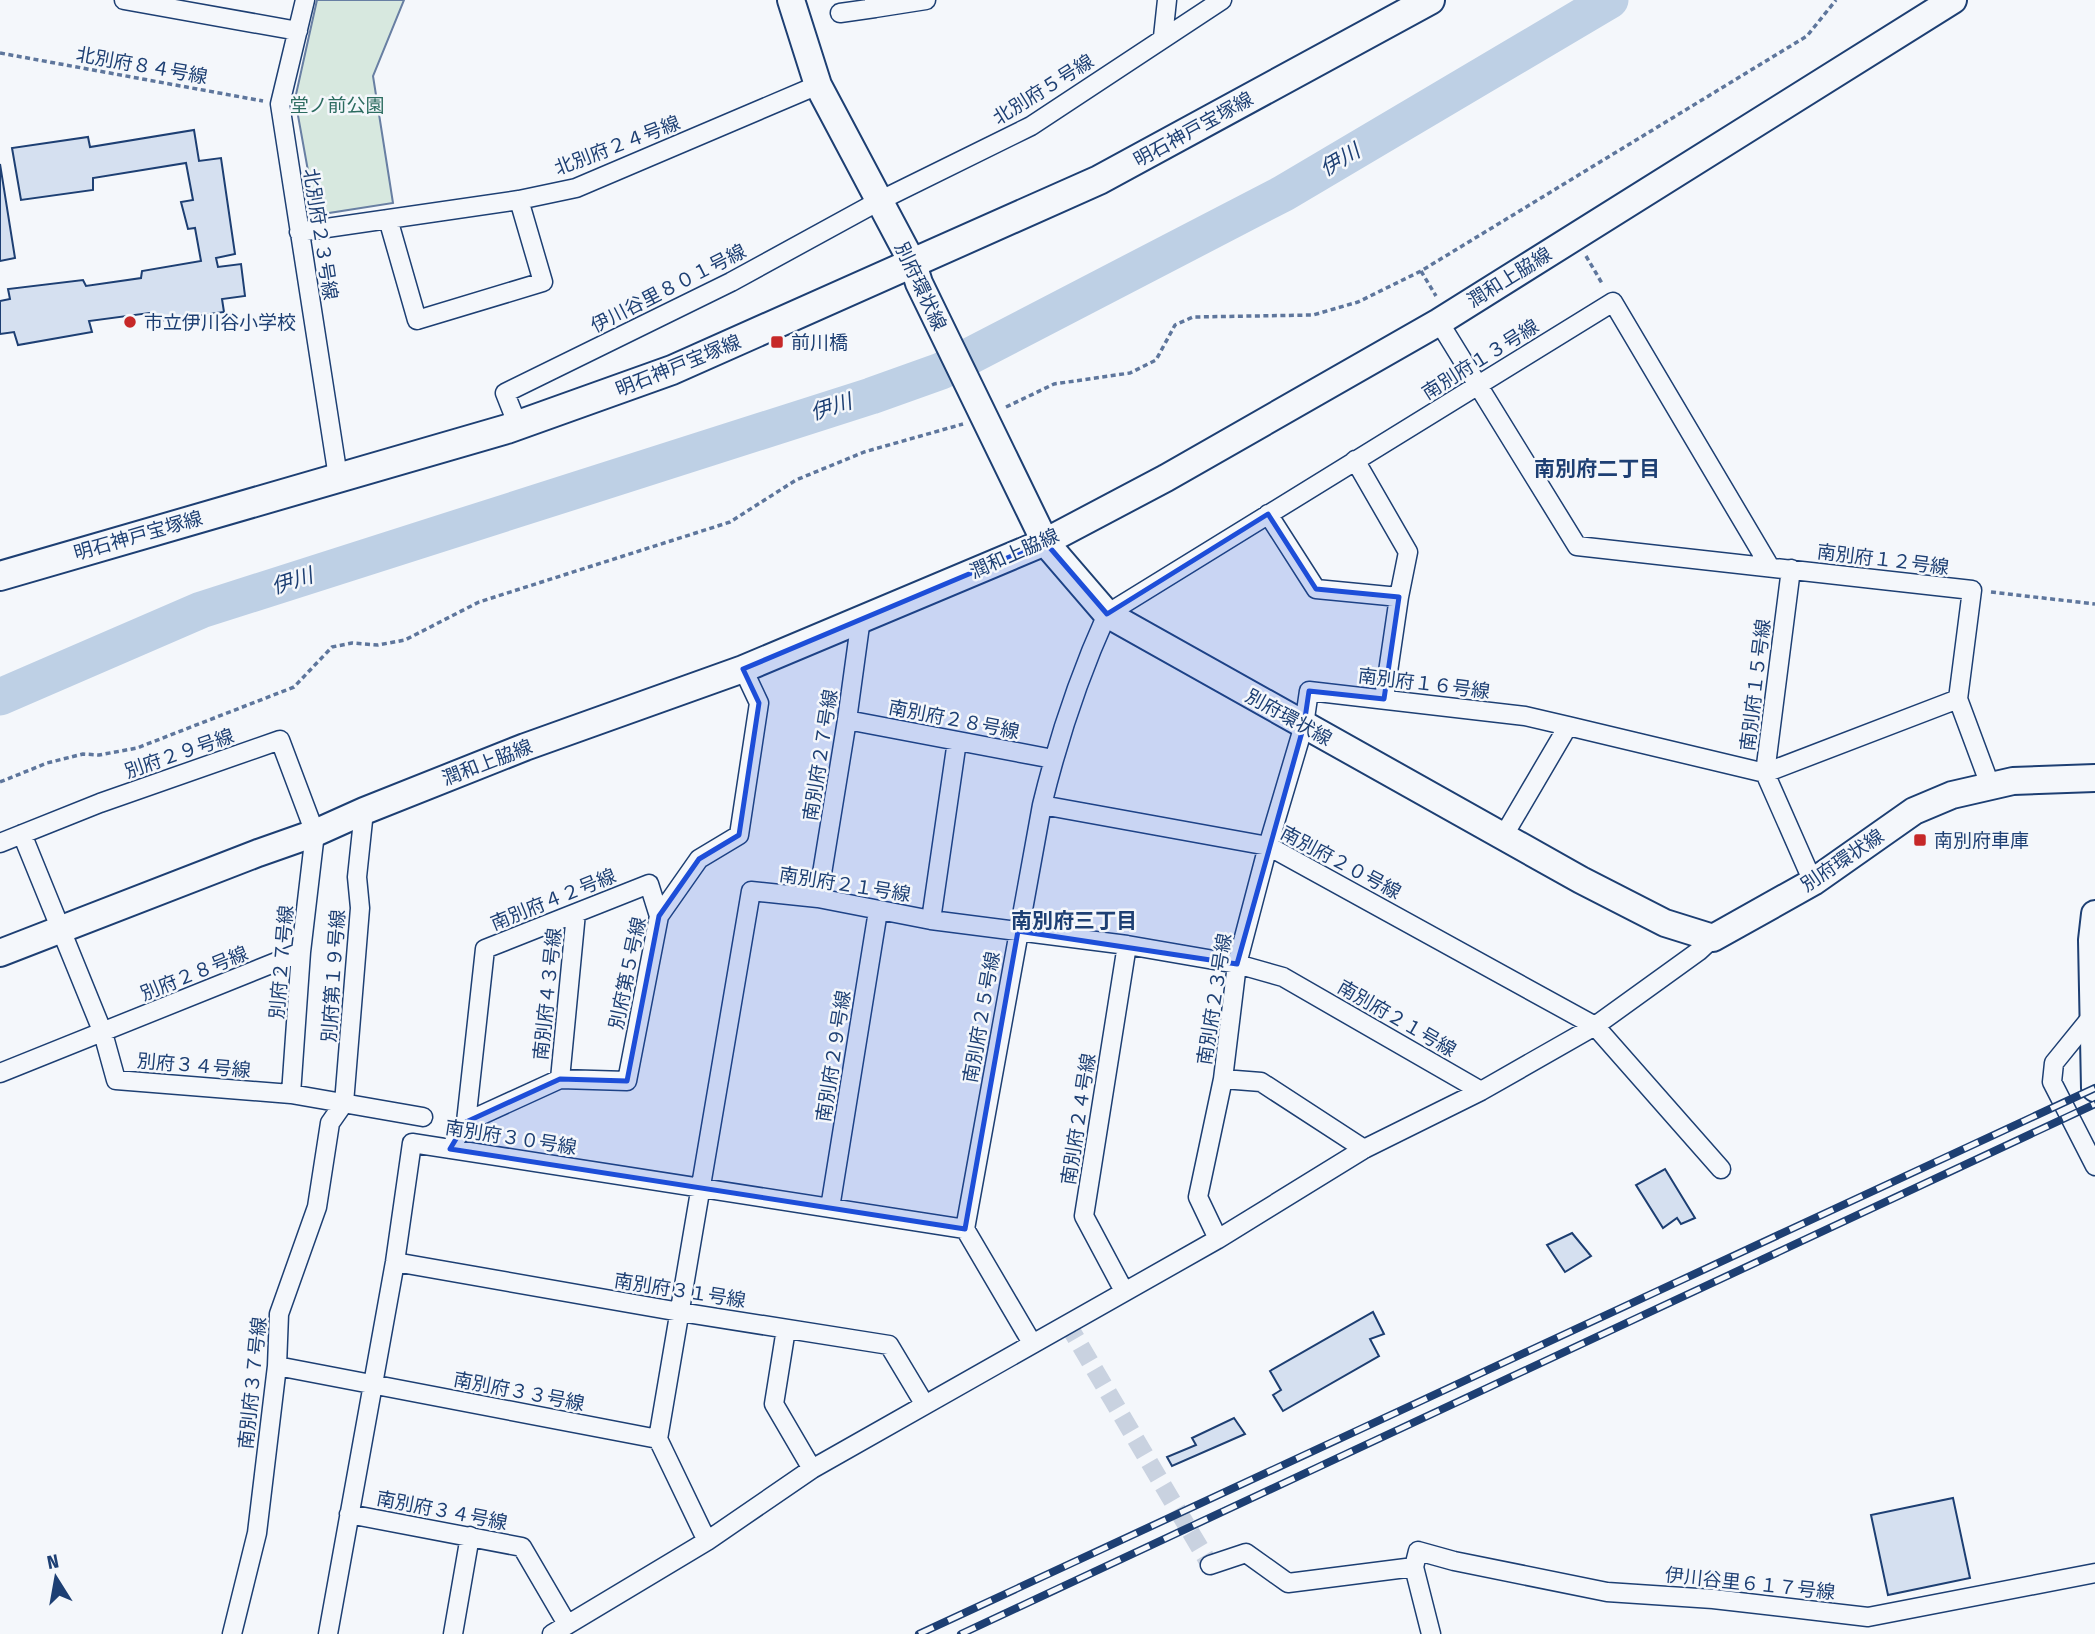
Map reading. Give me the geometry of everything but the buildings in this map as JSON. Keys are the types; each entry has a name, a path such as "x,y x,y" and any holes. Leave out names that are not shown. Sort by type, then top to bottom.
{"main road":[{"name":"明石神戸宝塚線","path":"0,576 518,425 673,370 916,274 1099,180 1430,0"}],"street":[{"path":"124,0 298,31"},
{"name":"北別府２３号線","path":"304,0 280,104 338,477"},
{"name":"別府環状線","path":"791,0 818,85 916,274 1045,541 1107,614 1581,880 1665,923 1713,938 1813,882 1914,811 1952,795 2013,781 2095,778"},
{"path":"839,13 874,4 926,0"},
{"path":"1163,37 1167,0"},
{"name":"北別府５号線","path":"879,201 1031,126 1222,0"},
{"name":"潤和上脇線","path":"0,953 315,833 525,747 743,669 1045,541 1166,478 1443,319 1953,0"},
{"name":"北別府２４号線","path":"299,232 519,200 576,188 818,85"},
{"path":"388,219 417,320 543,282 519,200"},
{"name":"伊川谷里８０１号線","path":"518,425 505,393 731,282 879,201"},
{"path":"1613,302 1770,567"},
{"name":"南別府１３号線","path":"1107,614 1613,302"},
{"name":"南別府１２号線","path":"1443,319 1477,386 1577,546 1972,590 1958,699"},
{"path":"1355,460 1408,552 1384,699"},
{"path":"1268,514 1316,589 1399,597"},
{"name":"南別府１５号線","path":"1791,569 1765,773 1813,882"},
{"name":"南別府２５号線","path":"965,1229 1042,805 1074,690 1107,614"},
{"name":"南別府２７号線","path":"818,898 848,720 861,618"},
{"name":"別府第５号線","path":"466,1122 560,1079 626,1082 659,916 699,859 739,835 759,703 743,669"},
{"name":"南別府１６号線","path":"1304,726 1309,691 1525,716 1568,726"},
{"path":"1504,835 1568,726 1765,773 1958,699 1990,785"},
{"name":"南別府２８号線","path":"848,720 1053,759"},
{"name":"南別府２３号線","path":"1218,1239 1198,1196 1223,1079 1237,964 1268,846 1304,726"},
{"name":"別府２９号線","path":"0,843 100,803 280,740 315,833"},
{"path":"931,920 957,741"},
{"name":"南別府２０号線","path":"1042,805 1268,846 1595,1027 1721,1169"},
{"name":"別府第１９号線","path":"344,1103 360,908 357,877 364,811"},
{"name":"別府２７号線","path":"291,1094 301,952 315,833"},
{"name":"別府３４号線","path":"22,834 103,1033 116,1080 291,1094 344,1103"},
{"name":"南別府４２号線","path":"466,1122 485,949 649,884 659,916"},
{"name":"南別府２１号線","path":"658,1439 751,891 818,898 931,920 1127,945 1237,964 1283,977 1481,1091"},
{"name":"南別府２９号線","path":"830,1208 878,911"},
{"name":"南別府４３号線","path":"560,1079 576,913"},
{"path":"2095,914 2092,940 2095,1088"},
{"path":"552,1634 707,1541 812,1469 1218,1239 1364,1149 1481,1091 1595,1027 1713,938"},
{"name":"南別府２４号線","path":"1124,1291 1084,1216 1127,945"},
{"name":"別府２８号線","path":"0,1073 301,952"},
{"path":"2093,1015 2054,1063 2052,1082 2095,1166"},
{"path":"1223,1079 1261,1082 1364,1149"},
{"path":"344,1103 423,1116"},
{"name":"南別府３７号線","path":"233,1634 257,1533 276,1366 279,1314 317,1207 330,1123 344,1103"},
{"path":"450,1149 466,1122"},
{"name":"南別府３０号線","path":"328,1634 395,1262 412,1143 965,1229"},
{"path":"965,1229 1032,1343"},
{"name":"南別府３１号線","path":"395,1262 889,1345 925,1405"},
{"path":"786,1329 774,1404 812,1469"},
{"name":"南別府３３号線","path":"276,1366 658,1439"},
{"path":"658,1439 707,1541"},
{"name":"南別府３４号線","path":"349,1514 522,1547 568,1624"},
{"path":"453,1634 470,1536"},
{"name":"伊川谷里６１７号線","path":"1414,1567 1418,1551 1606,1592 1713,1599 1868,1617 2095,1573"},
{"path":"1210,1564 1246,1553 1288,1583 1414,1567 1430,1634"}],"path":[{"path":"0,782 47,763 83,754 99,755 137,748 294,687 332,647 352,643 378,645 405,640 480,602 730,522 796,480 864,452 984,417 1054,384 1130,373 1156,360 1175,325 1193,317 1313,315 1358,302 1421,271 1807,36 1836,0"},
{"name":"北別府８４号線","path":"0,53 280,104"},
{"path":"1574,236 1613,302"},
{"path":"1421,271 1443,319"},
{"path":"1972,590 2095,604"}],"highlighted area":[{"path":"1268,514 1316,589 1399,597 1384,699 1309,691 1304,725 1237,964 1018,931 965,1229 450,1149 466,1122 560,1079 627,1081 659,916 699,859 739,835 759,703 743,669 1045,542 1107,614"}],"green space":[{"name":"堂ノ前公園","path":"317,0 404,0 373,76 393,203 316,215 295,99"}],"waterway":[{"name":"伊川","path":"0,697 201,610 871,396 941,371 1284,193 1610,0"}],"tunnel":[{"path":"1067,1323 1210,1565"}],"railway":[{"path":"919,1634 2095,1088"},
{"path":"961,1634 2095,1104"}],"place":[{"name":"市立伊川谷小学校","path":"130,322"},
{"name":"前川橋","path":"777,342"},
{"name":"南別府車庫","path":"1920,840"}],"district":[{"name":"南別府二丁目","path":"1597,469"},
{"name":"南別府三丁目","path":"1074,921"}]}
